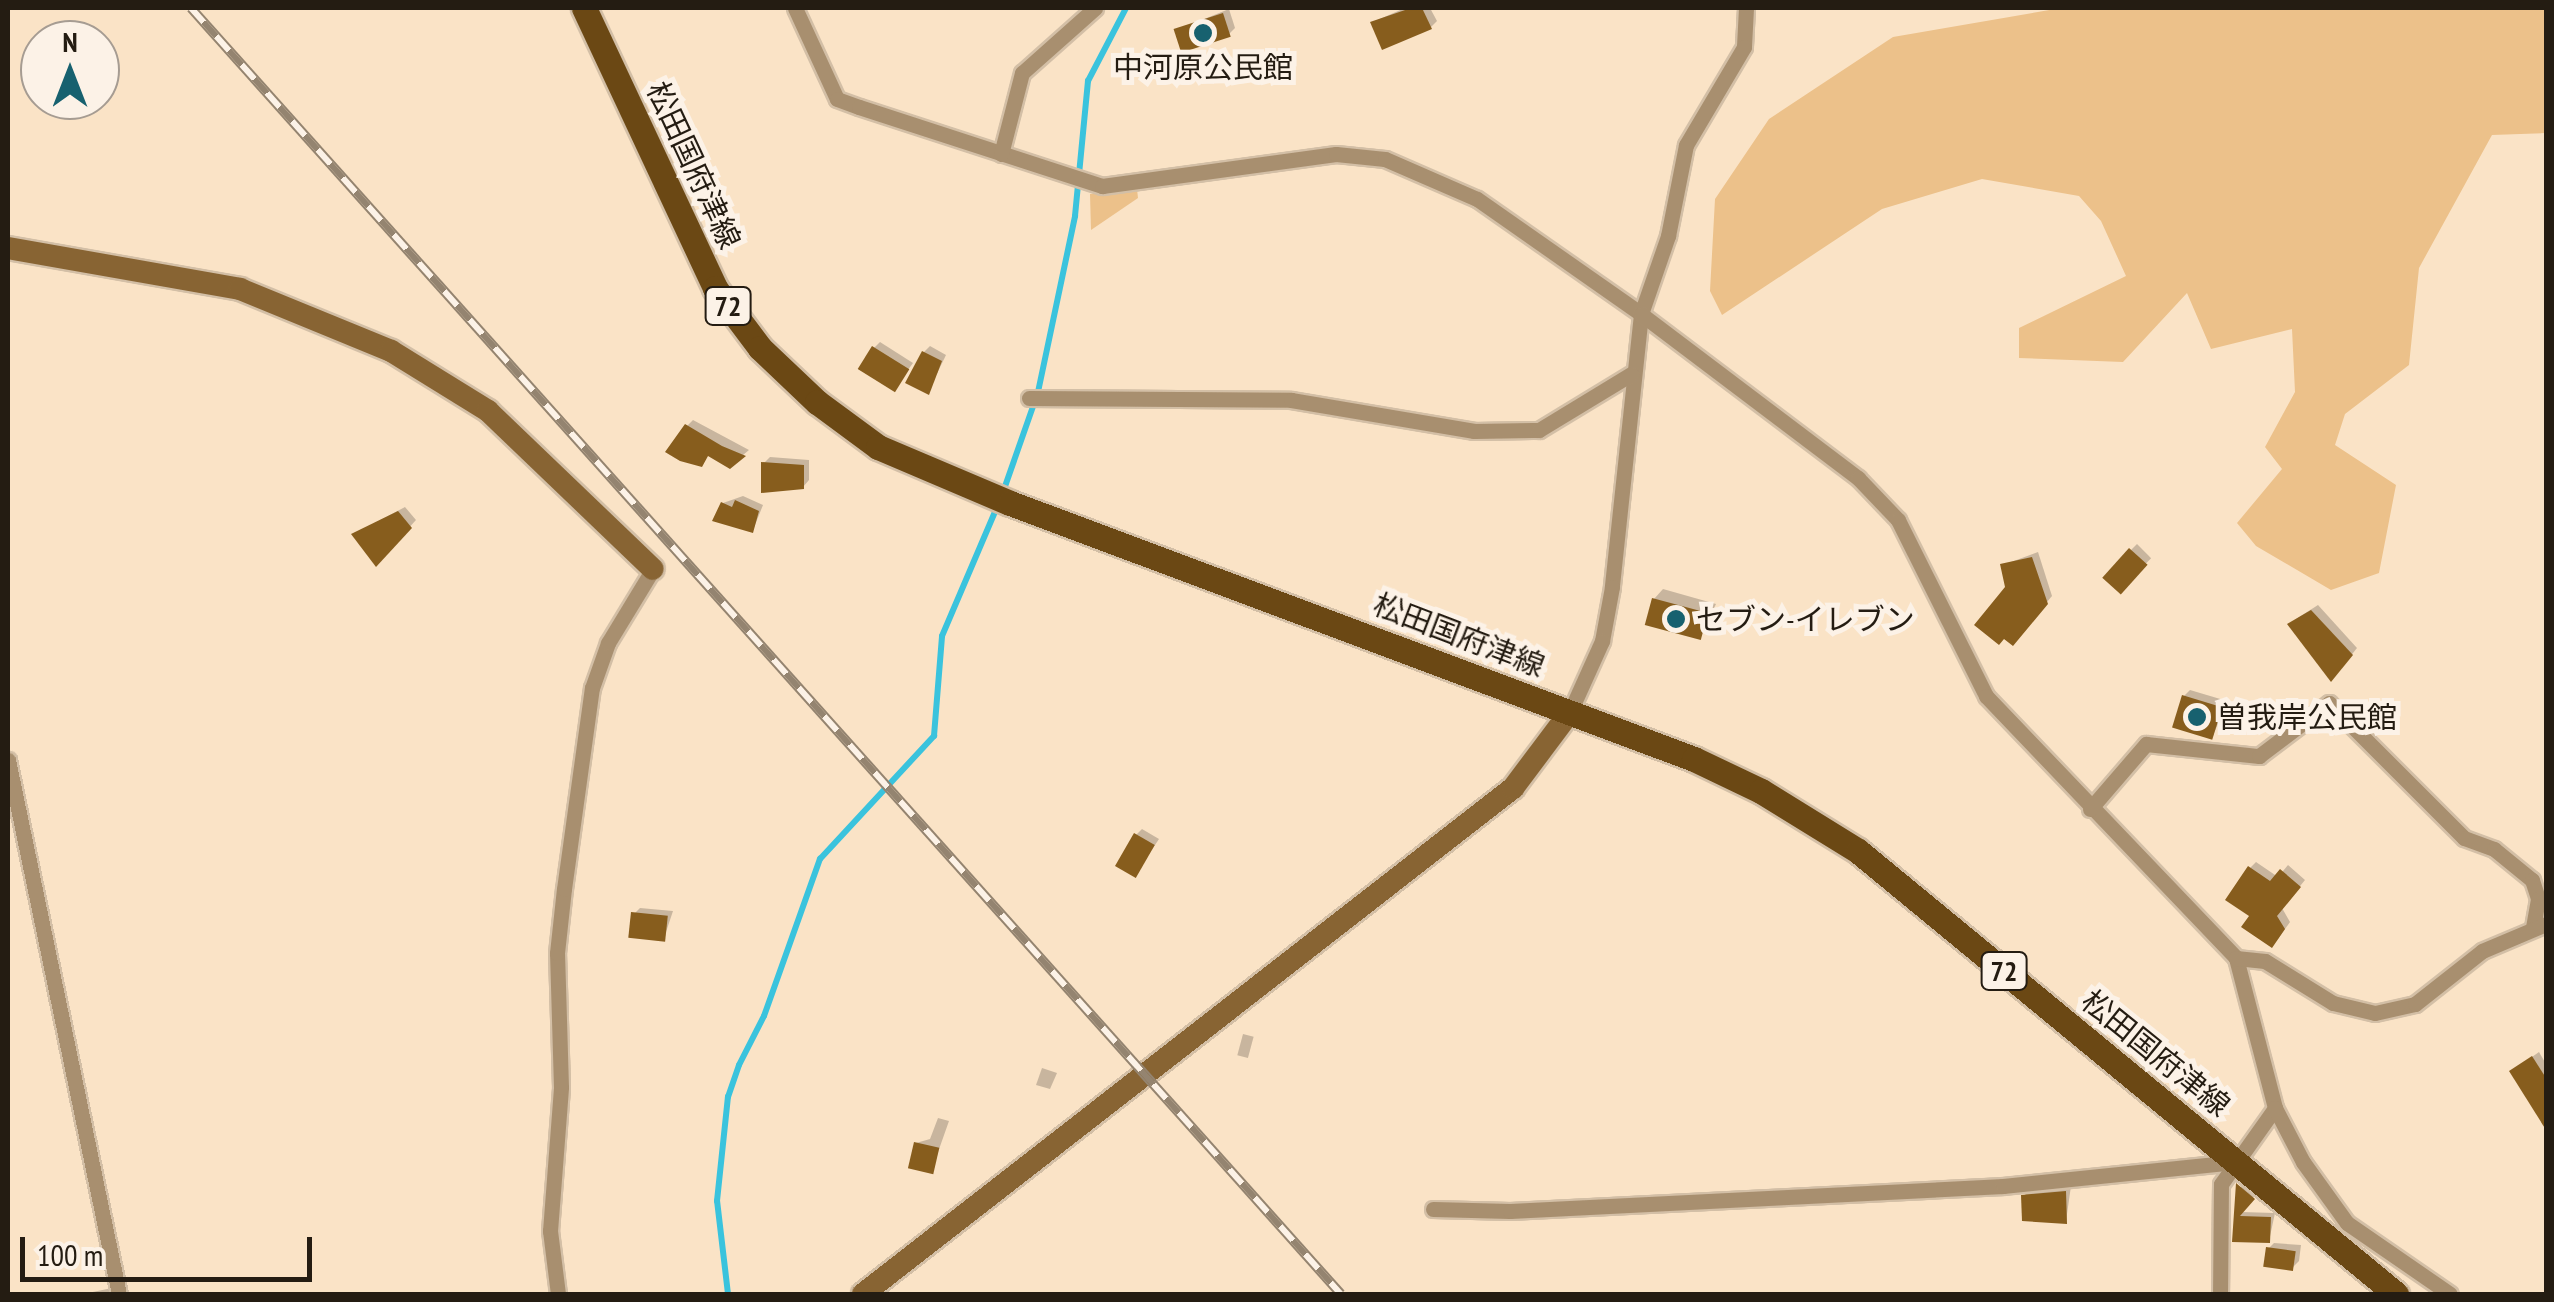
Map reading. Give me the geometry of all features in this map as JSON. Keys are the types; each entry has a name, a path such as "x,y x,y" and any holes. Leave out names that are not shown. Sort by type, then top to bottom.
{"main road":[{"name":"松田国府津線","path":"584,8 715,288 760,348 817,402 878,447 1002,499 1570,712 1761,791 1858,851 2396,1294"}],"street":[{"path":"795,8 837,99 1071,180 1093,184 1190,178 1336,154 1385,159 1477,199 1640,314 1858,478 1898,520 1986,696 2090,809 2215,929 2236,958 2275,1108 2303,1162 2347,1223 2450,1294"},
{"path":"1001,154 1022,73 1095,8"},
{"path":"862,1294 1513,788 1570,712 1602,641 1612,587 1640,314 1668,236 1686,145 1744,47 1746,8"},
{"path":"8,248 240,289 390,351 488,411 653,570 608,642 592,688 564,889 550,1232 558,1294"},
{"path":"1035,399 1291,400 1474,432 1539,430 1631,374"},
{"path":"2090,809 2146,744 2258,756 2329,703 2464,838 2494,849 2532,880 2540,925 2482,951 2415,1004 2375,1013 2334,1003 2265,961 2236,958"},
{"path":"8,760 119,1294"},
{"path":"2220,1294 2221,1184 2275,1108"},
{"path":"1433,1209 1510,1211 2003,1186 2239,1162"}],"shaded area":[{"path":"2061,8 2546,8 2546,133 2492,135 2419,268 2409,365 2345,414 2335,445 2396,485 2379,573 2331,590 2256,546 2237,523 2282,469 2265,447 2295,392 2292,329 2211,349 2187,293 2123,362 2019,358 2019,328 2126,276 2101,221 2079,196 1982,179 1882,209 1722,315 1710,291 1715,199 1769,119 1893,37"},
{"path":"1137,189 1138,198 1091,230 1090,194"}],"building":[{"path":"1422,8 1432,29 1382,50 1370,22"},
{"name":"中河原公民館","path":"1223,13 1231,37 1181,53 1174,29"},
{"path":"872,346 909,369 895,392 858,369"},
{"path":"922,351 942,361 929,395 905,383"},
{"path":"685,424 746,456 730,469 708,456 702,467 680,461 665,452"},
{"path":"761,462 804,465 804,489 761,493"},
{"path":"735,500 759,511 753,533 712,521 721,502 732,507"},
{"path":"398,511 412,528 376,567 351,534"},
{"path":"2129,548 2148,565 2121,594 2102,578"},
{"path":"2032,557 2048,604 2013,646 2004,639 1999,645 1974,625 2005,587 2000,564"},
{"name":"セブン-イレブン","path":"1652,598 1708,613 1701,640 1645,625"},
{"path":"2311,610 2353,655 2331,682 2287,624"},
{"name":"曽我岸公民館","path":"2182,695 2222,707 2212,740 2172,728"},
{"path":"1134,833 1155,845 1136,878 1115,866"},
{"path":"2248,866 2270,881 2280,869 2301,887 2277,916 2285,929 2272,948 2241,927 2249,916 2225,900"},
{"path":"631,912 668,916 665,942 628,938"},
{"path":"2532,1056 2546,1078 2546,1130 2509,1071"},
{"path":"914,1142 939,1148 933,1174 908,1168"},
{"path":"2236,1183 2255,1199 2240,1216 2271,1217 2270,1243 2232,1242"},
{"path":"2066,1191 2067,1224 2022,1221 2021,1195"},
{"path":"2266,1247 2296,1251 2293,1271 2263,1267"}],"waterway":[{"path":"1002,495 1038,392 1075,216 1088,81 1126,8"},
{"path":"728,1294 717,1201 728,1097 764,1016 820,859 934,736 942,636 997,507"}],"railway":[{"path":"191,8 1341,1294"}],"place":[{"name":"中河原公民館","path":"1203,33"},
{"name":"セブン-イレブン","path":"1676,619"},
{"name":"曽我岸公民館","path":"2197,717"}]}
